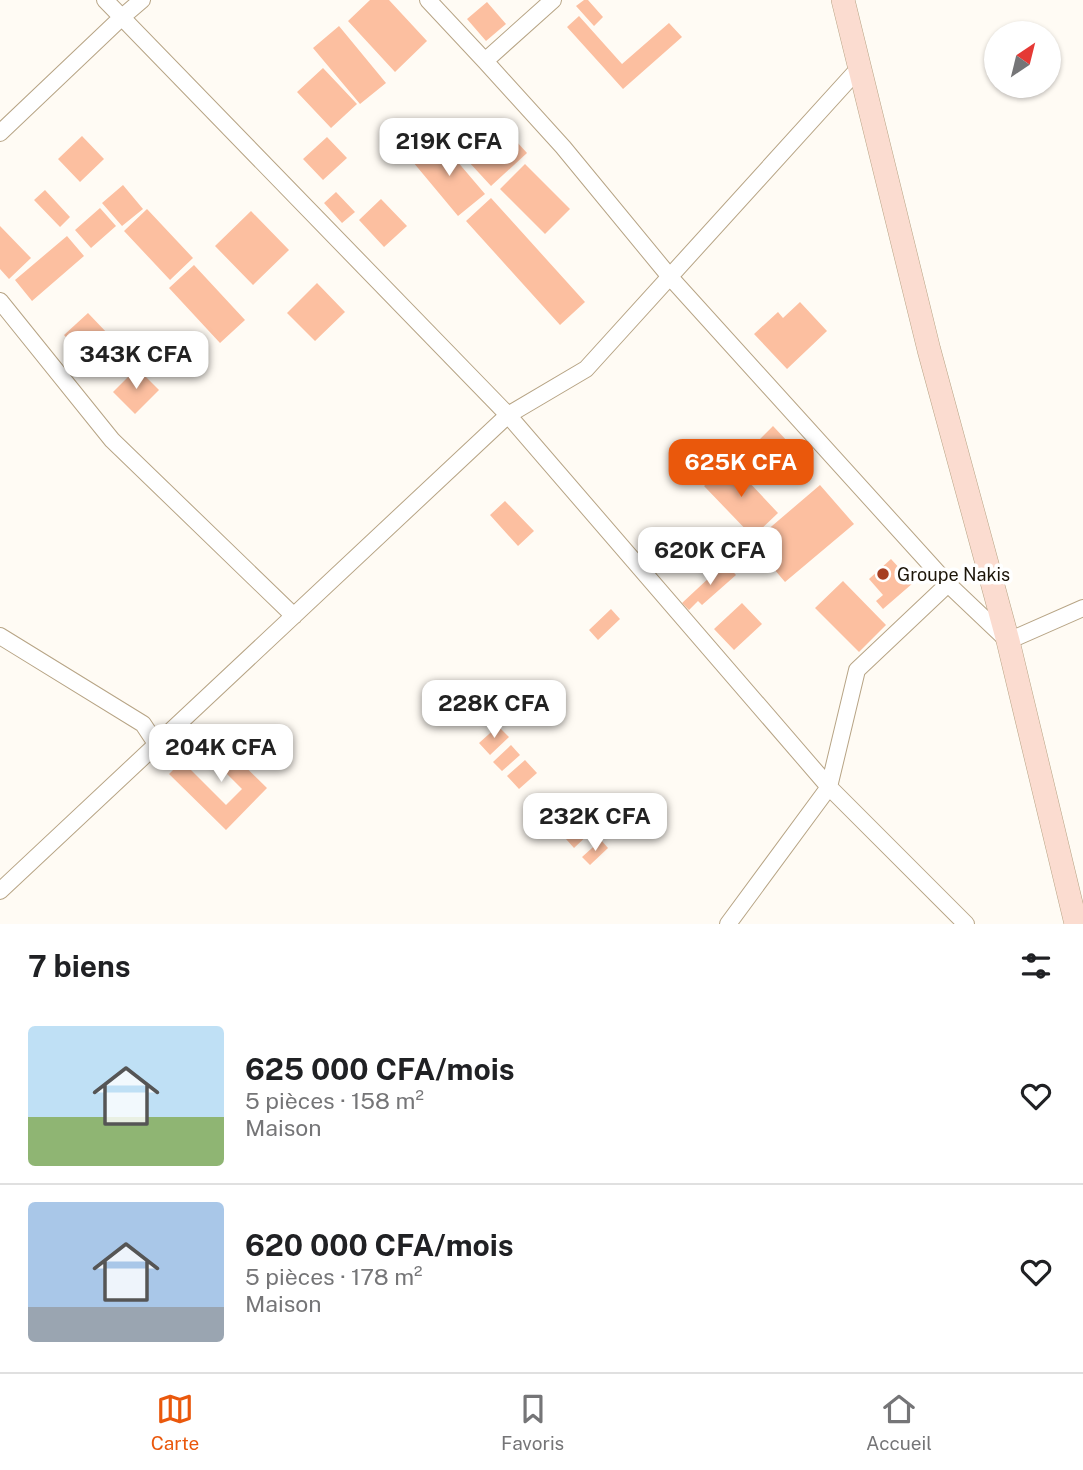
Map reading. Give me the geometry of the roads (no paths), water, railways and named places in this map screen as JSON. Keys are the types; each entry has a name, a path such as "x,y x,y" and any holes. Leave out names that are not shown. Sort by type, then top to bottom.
{"main road":[{"path":"842,0 929,350 1008,641 1076,924"}],"street":[{"path":"105,0 508,415 829,787 966,924"},
{"path":"0,133 142,0"},
{"path":"428,0 563,147 670,277 948,584 1008,641 1083,608"},
{"path":"485,61 553,0"},
{"path":"0,891 508,415 586,369 860,67"},
{"path":"0,301 113,440 294,616"},
{"path":"728,924 829,787 857,670 948,584"},
{"path":"0,636 143,724 157,745"}],"place":[{"name":"Groupe Nakis","path":"883,574"}]}
